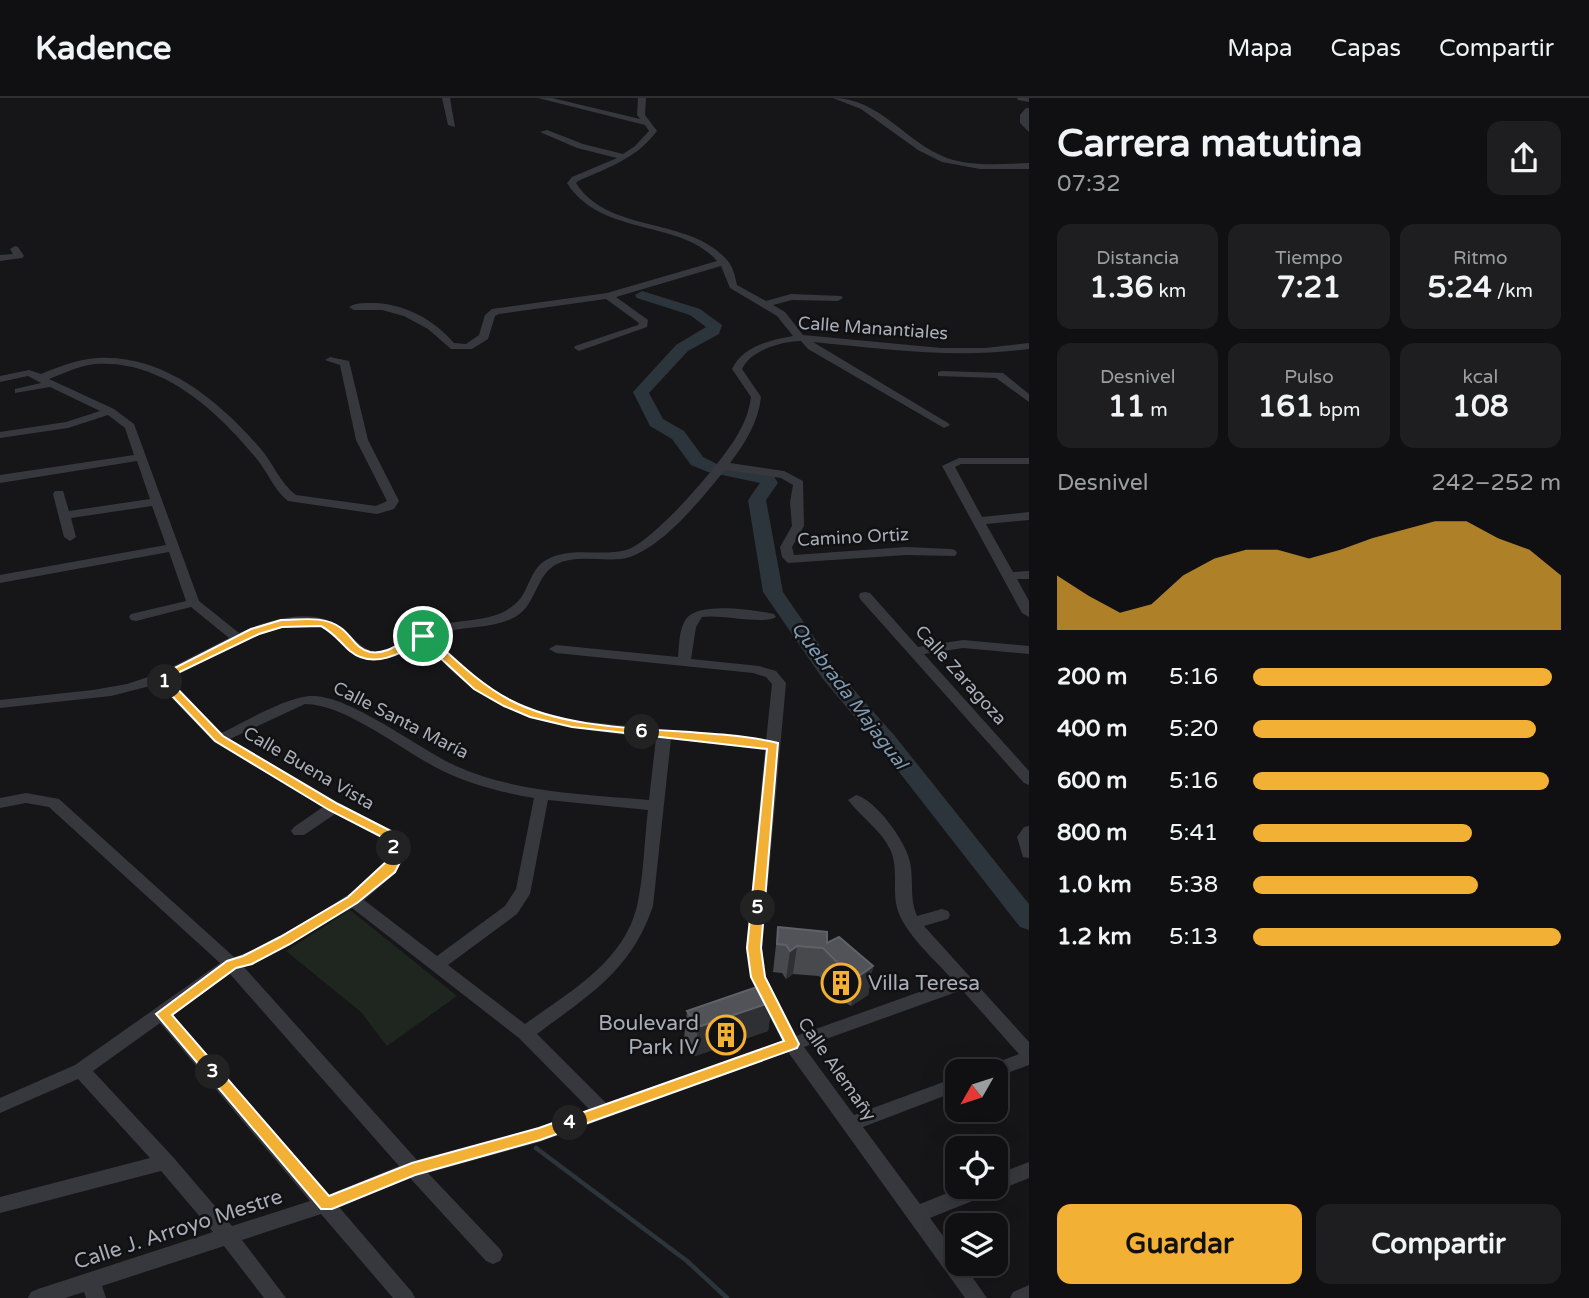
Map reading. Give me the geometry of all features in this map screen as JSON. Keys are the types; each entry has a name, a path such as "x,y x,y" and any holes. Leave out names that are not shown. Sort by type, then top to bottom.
{"street":[{"path":"446,98 452,125"},
{"path":"542,98 650,125"},
{"path":"642,98 641,115 653,131 647,141 624,157 575,179 571,183 575,192 612,216 696,242 714,252 724,262 733,286 786,318 801,338 812,347 944,425"},
{"path":"837,98 870,109 936,156 978,166 1029,166"},
{"path":"1021,98 1029,100"},
{"path":"1029,110 1024,116 1024,123 1029,130"},
{"path":"544,132 580,146 624,157"},
{"path":"0,258 19,257 15,249"},
{"path":"354,307 410,313 430,325 451,346 462,348 473,345 484,337 490,315 496,312 608,296 724,262"},
{"path":"579,348 642,327 644,322 608,296"},
{"path":"764,305 791,297 838,298"},
{"name":"Calle Manantiales","path":"0,704 131,687 160,678 239,639 281,624 316,621 337,630 356,651 380,656 394,653 440,628 506,617 525,603 537,574 554,560 566,557 620,556 634,552 706,488 752,421 756,397 737,369 738,363 747,354 758,349 801,338 934,351 988,351 1029,346"},
{"path":"19,391 83,369 85,364 110,362 141,368 200,394 260,455 282,490 292,498 349,507 385,508 393,501 362,440 345,363 330,360"},
{"path":"0,379 29,373 110,411 130,426 193,603 239,639"},
{"path":"942,374 999,374 1029,399"},
{"path":"2,435 68,425 110,411"},
{"path":"0,479 141,457"},
{"path":"1029,461 959,461 948,467 1029,612"},
{"name":"Camino Ortiz","path":"723,466 784,475 799,484 796,502 798,526 786,547 788,557 792,560 906,551 951,553"},
{"path":"60,494 71,537"},
{"path":"65,515 156,502"},
{"path":"979,521 1029,516"},
{"path":"0,579 173,548"},
{"path":"1010,576 1029,575"},
{"name":"Calle Zaragoza","path":"865,596 1029,780"},
{"path":"136,617 193,603"},
{"path":"684,661 692,619 697,614 710,612 769,617"},
{"path":"423,636 478,686 520,709 572,724 774,746"},
{"path":"913,652 963,644 1029,650"},
{"name":"Calle Alemañy","path":"556,649 754,669 775,678 780,690 754,948 758,977 792,1044 918,1214 976,1298"},
{"name":"Calle Buena Vista","path":"0,1106 81,1070 231,964 247,960 353,900 390,869 394,860 395,848 386,834 334,807 219,739 160,678"},
{"name":"Calle Santa María","path":"219,739 303,700 317,700 453,769 497,785 542,794 656,806"},
{"path":"525,1033 607,973 631,944 640,927 645,906 664,734"},
{"path":"436,965 511,911 518,902 524,890 542,794"},
{"path":"0,803 26,798 54,803 231,964 412,1169 493,1255"},
{"path":"856,800 865,806 898,849 902,862 901,898 912,923 1029,1056 1008,1065"},
{"path":"299,831 334,807"},
{"path":"1029,831 1025,837 1029,853"},
{"path":"353,900 525,1033 603,1111"},
{"path":"912,923 942,915"},
{"name":"Calle J. Arroyo Mestre","path":"38,1298 93,1290 230,1237 326,1204 412,1169 540,1134 966,982"},
{"path":"163,1014 405,1298"},
{"path":"81,1070 166,1162 230,1237 276,1298"},
{"path":"851,1124 945,1089"},
{"path":"0,1205 166,1162"},
{"path":"1008,1178 1029,1170"},
{"path":"918,1214 955,1199"},
{"path":"1020,1298 1029,1294"}],"shaded area":[{"path":"350,910 457,996 387,1046 361,1012 286,951"}],"building":[{"path":"778,927 827,932 827,943 839,937 873,966 856,978 848,972 836,973 842,967 823,948 797,946 790,951 786,945 777,944"},
{"path":"760,986 772,1002 698,1027 687,1011"}],"waterway":[{"name":"Quebrada Majagual","path":"642,295 695,312 714,325 714,331 682,348 641,392 656,422 678,435 697,461 714,468"},
{"name":"Quebrada Majagual","path":"726,470 767,479 769,483 757,500 773,592 830,675 886,740 1029,921"},
{"path":"536,1148 687,1261 727,1298"}],"place":[{"name":"Villa Teresa","path":"841,983"},
{"name":"Boulevard Park IV","path":"726,1035"}],"route":[{"path":"306,621 323,623 337,630 356,651 372,656 394,653 423,636 478,686 508,704 534,714 572,724 774,746 754,948 758,977 792,1044 540,1134 412,1169 326,1204 163,1014 231,964 247,960 353,900 390,869 395,848 386,834 334,807 219,739 160,678 255,632 281,624 306,621"}]}
